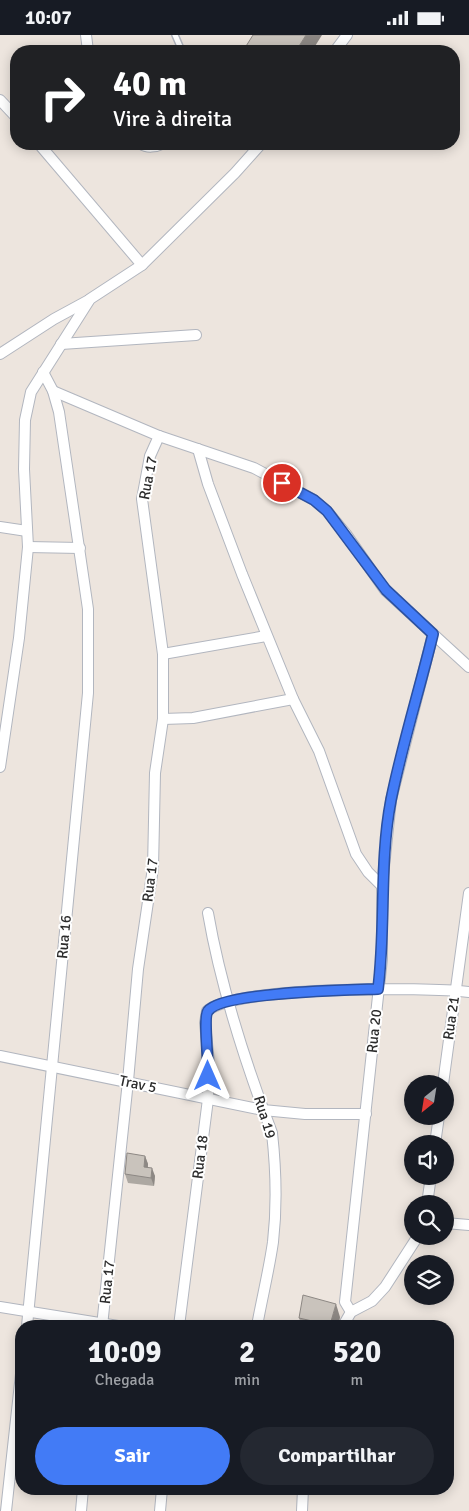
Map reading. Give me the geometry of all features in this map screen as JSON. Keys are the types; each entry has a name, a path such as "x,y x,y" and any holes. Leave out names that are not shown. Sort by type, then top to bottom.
{"street":[{"path":"0,99 10,110"},
{"path":"44,150 142,265"},
{"path":"0,354 142,265 256,150"},
{"path":"0,767 19,638 28,547 24,469 24,420 31,392 90,299"},
{"path":"61,344 196,335"},
{"name":"Rua 16","path":"27,1320 88,693 88,609 80,548 64,438 53,391 43,372"},
{"path":"53,391 159,436 254,467 314,500 327,511 346,534 386,590 469,667"},
{"name":"Rua 17","path":"103,1320 138,969 153,868 155,773 163,719 163,654 142,499 150,457 159,436"},
{"path":"198,449 224,527 266,636 293,699 319,751 356,854 368,872 382,886"},
{"path":"0,527 28,531"},
{"path":"28,547 80,548"},
{"name":"Rua 20","path":"351,1312 345,1302 378,989 383,934 382,886 391,800 433,634"},
{"path":"163,654 266,636"},
{"path":"163,719 193,718 293,699"},
{"name":"Rua 21","path":"444,1075 469,893"},
{"name":"Rua 19","path":"208,913 214,945 238,1035 273,1141 275,1199 273,1242 258,1320"},
{"path":"229,1001 288,993 378,989 469,992"},
{"name":"Rua 18","path":"180,1320 208,1099 209,1063 206,1016 211,1008 229,1001"},
{"name":"Trav 5","path":"0,1056 263,1110 305,1114 366,1114"},
{"path":"454,1224 469,1225"},
{"path":"346,1320 351,1312 372,1301 384,1287 412,1245"},
{"path":"0,1307 76,1320"},
{"path":"6,1511 15,1429"},
{"path":"81,1511 82,1495"},
{"path":"160,1511 161,1495"},
{"path":"302,1511 303,1495"}],"building":[{"path":"253,35 306,35 300,45 247,45"},
{"path":"127,1153 145,1156 144,1167 152,1168 151,1178 125,1174"},
{"path":"303,1295 336,1304 331,1320 299,1318"}],"route":[{"path":"208,1076 208,1040 205,1023 207,1011 211,1008 229,1001 288,993 378,989 383,934 382,886 391,800 433,634 376,579 346,534 327,511 314,500 282,483"}]}
